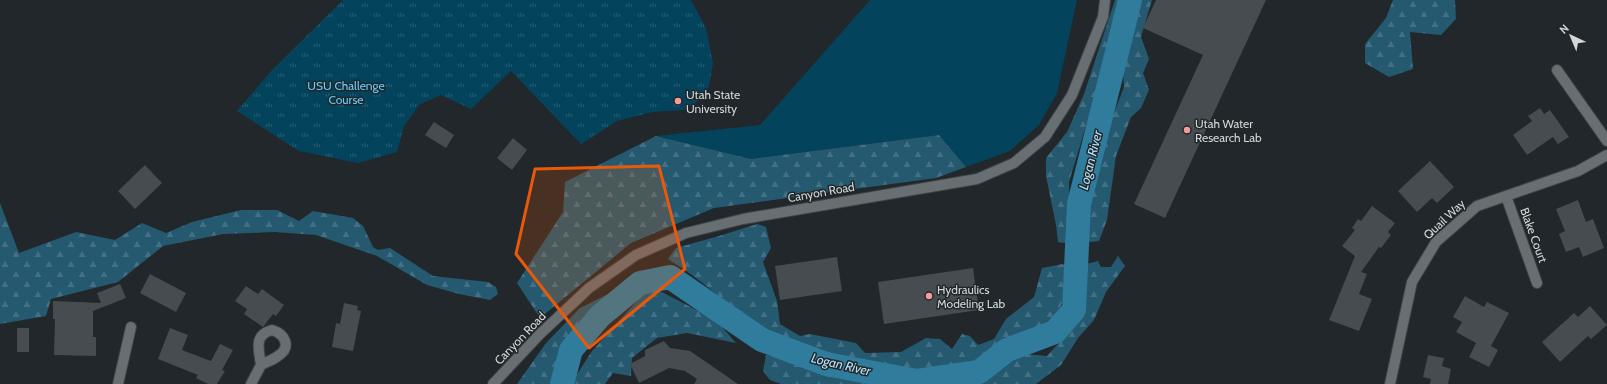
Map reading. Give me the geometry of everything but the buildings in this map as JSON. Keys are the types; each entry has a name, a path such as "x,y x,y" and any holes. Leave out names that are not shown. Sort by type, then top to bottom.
{"street":[{"name":"Canyon Road","path":"493,384 540,334 589,288 636,255 686,233 743,219 977,179 1014,163 1045,137 1072,95 1103,16 1105,0"},
{"path":"1558,70 1607,140"},
{"name":"Quail Way","path":"1390,384 1412,282 1427,254 1436,242 1478,206 1578,171 1607,155"},
{"name":"Blake Court","path":"1506,196 1537,283"},
{"path":"118,384 131,327"},
{"path":"251,384 261,365"}],"highlighted area":[{"path":"659,166 685,269 589,348 516,254 535,169"}],"green space":[{"name":"USU Challenge Course","path":"343,0 691,0 706,28 713,63 709,86 701,99 684,110 652,112 617,121 581,144 511,71 471,109 441,95 420,104 404,126 397,152 358,163 299,151 237,111 272,70"},
{"path":"870,0 1077,0 1057,93 1039,125 1010,151 966,167 939,135 751,159 656,136 760,125"},
{"path":"1115,0 1124,0 1112,57 1086,126 1069,182 1070,235 1066,243 1058,242 1046,176 1046,158 1067,132 1084,94"},
{"path":"1138,0 1152,0 1141,37 1149,59 1143,73 1149,90 1141,108 1131,117 1116,156 1107,220 1099,241 1090,242 1083,236 1081,209 1095,162 1124,87 1122,56"},
{"path":"1393,0 1455,0 1456,19 1441,35 1410,32 1413,69 1389,77 1365,63 1365,44 1386,18"},
{"path":"939,135 966,167 936,178 714,208 631,243 540,318 517,283 563,212 565,182 656,136 751,159"},
{"path":"0,203 19,253 76,232 115,240 142,223 166,233 192,222 241,210 277,210 299,221 313,211 353,218 363,226 373,247 378,250 390,248 433,276 488,282 496,287 498,294 490,300 459,294 427,285 377,256 316,235 275,232 223,234 163,246 118,282 51,299 46,316 0,324"},
{"path":"757,224 766,227 771,248 763,262 777,301 780,324 800,336 810,334 856,343 865,353 901,352 926,338 940,339 952,349 962,334 970,336 978,345 994,339 1006,319 1034,297 1042,268 1063,264 1068,268 1064,294 1059,312 1050,327 1032,338 992,353 987,360 996,367 1026,354 1047,356 1077,323 1086,296 1086,264 1098,261 1101,267 1111,267 1118,256 1125,266 1106,292 1094,320 1078,338 1061,365 1036,384 781,384 770,380 763,371 766,355 798,359 781,347 702,282 668,259 676,248"},
{"path":"656,289 716,320 736,343 687,333 657,338 632,358 631,376 613,373 605,384 517,384 546,343 580,308 606,295 611,298 609,305 591,321 559,358 568,378 574,379 592,351 647,290"}],"waterway":[{"name":"Logan River","path":"562,384 571,350 600,316 640,283 670,277 762,340 826,364 917,381 979,372 1007,350 1055,332 1074,310 1079,204 1130,0"}],"place":[{"name":"Utah State University","path":"678,101"},
{"name":"Utah Water Research Lab","path":"1187,130"},
{"name":"Hydraulics Modeling Lab","path":"929,296"}]}
